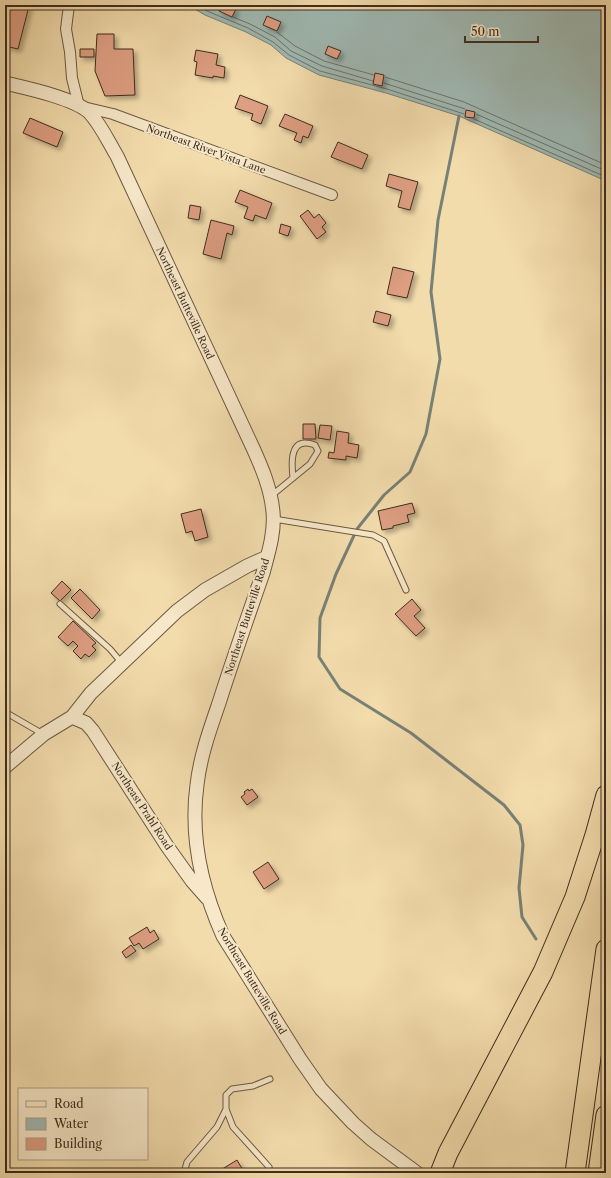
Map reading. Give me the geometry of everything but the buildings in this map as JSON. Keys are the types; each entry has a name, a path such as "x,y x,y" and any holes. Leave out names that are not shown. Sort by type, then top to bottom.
{"highway":[{"path":"440,1173 448,1153 543,972 575,897 606,795"},
{"path":"575,1173 606,949"},
{"path":"562,1173 588,1080"},
{"path":"598,1173 606,1115"}],"street":[{"path":"68,5 66,29 72,78 79,106"},
{"name":"Northeast Butteville Road","path":"5,82 59,97 79,106 88,111 100,126 117,156 253,448 266,480 273,519 272,536 263,573 207,738 199,771 195,826 199,860 209,900 223,936 300,1059 321,1089 352,1123 417,1173"},
{"name":"Northeast River Vista Lane","path":"79,106 112,114 332,195"},
{"path":"5,767 44,734 58,724 72,717 91,693 177,611 206,590 267,557"},
{"name":"Northeast Prahl Road","path":"72,717 86,723 93,731 171,852 192,881 209,900"}],"lane":[{"path":"270,496 293,478 310,464 318,451 315,445 305,442 296,448 292,456 293,478"},
{"path":"273,519 373,535 384,541 406,590"},
{"path":"60,604 110,649 122,663"},
{"path":"5,712 44,734"},
{"path":"269,1167 233,1127 226,1109 226,1095 232,1089 253,1086 270,1079"},
{"path":"184,1173 187,1162 218,1126 226,1109"}],"water":[{"path":"188,5 606,5 606,181 459,116 386,93 319,75 286,58 271,45 246,32 205,15"}],"waterway":[{"path":"459,116 438,220 431,292 440,359 426,434 410,472 384,495 357,529 336,574 320,618 319,657 340,689 411,733 504,805 520,825 523,845 519,888 522,917 536,939"}]}
